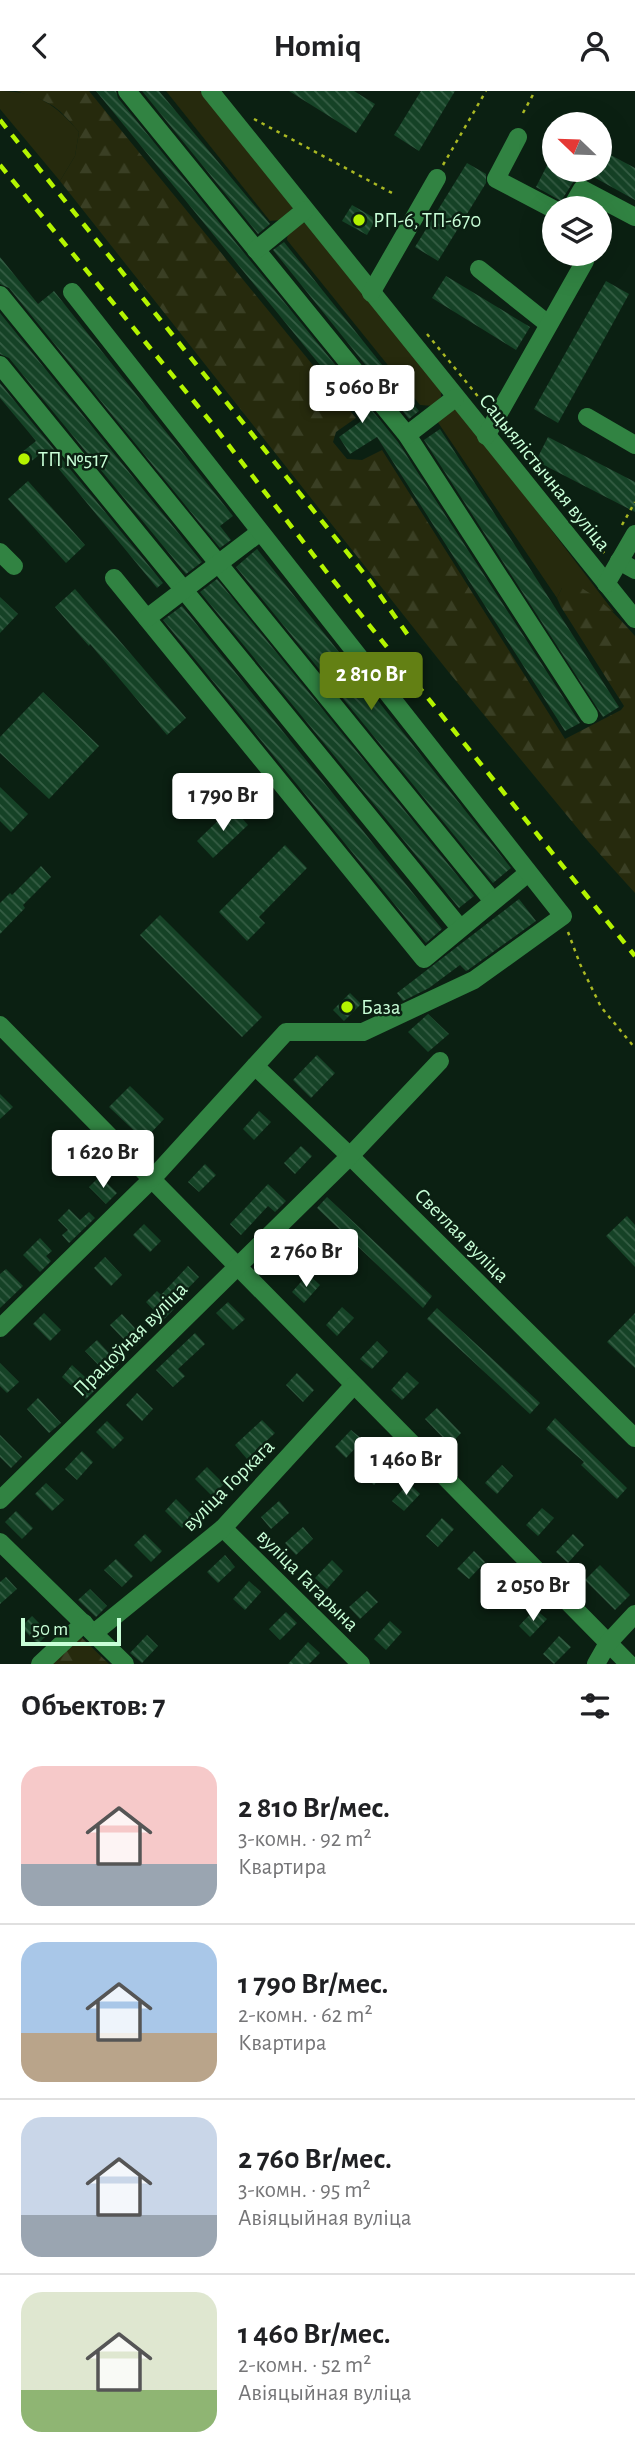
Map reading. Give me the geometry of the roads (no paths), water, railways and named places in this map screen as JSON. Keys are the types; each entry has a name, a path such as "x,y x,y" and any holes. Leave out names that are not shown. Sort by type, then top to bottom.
{"street":[{"path":"127,91 407,435 589,715"},
{"name":"Сацыялістычная вуліца","path":"210,91 635,619"},
{"path":"518,137 496,179 542,203"},
{"path":"372,293 436,177"},
{"path":"578,196 582,189 595,196"},
{"path":"612,205 635,217"},
{"path":"256,250 305,210"},
{"path":"486,436 582,266"},
{"path":"478,269 548,324"},
{"path":"0,1328 152,1179 286,1032 363,1032 474,980 563,916 72,292"},
{"path":"0,295 493,901"},
{"path":"0,365 460,928"},
{"path":"407,435 455,398"},
{"path":"587,417 635,445"},
{"path":"147,618 260,532"},
{"path":"606,584 623,566 635,534"},
{"path":"0,552 14,566"},
{"path":"114,577 424,959 528,873"},
{"path":"0,1025 629,1664"},
{"name":"Працоўная вуліца","path":"0,1500 350,1156 440,1061"},
{"name":"Светлая вуліца","path":"255,1066 350,1156 635,1438"},
{"name":"вуліца Горкага","path":"40,1664 223,1528 353,1386"},
{"name":"вуліца Гагарына","path":"223,1528 361,1664"},
{"path":"0,1542 125,1664"},
{"path":"596,1664 608,1643 635,1614"}],"railway":[{"path":"0,120 370,581 410,638"},
{"path":"0,165 210,421 325,570 635,956"}],"place":[{"name":"РП-6, ТП-670","path":"359,220"},
{"name":"ТП №517","path":"24,459"},
{"name":"База","path":"347,1007"}]}
